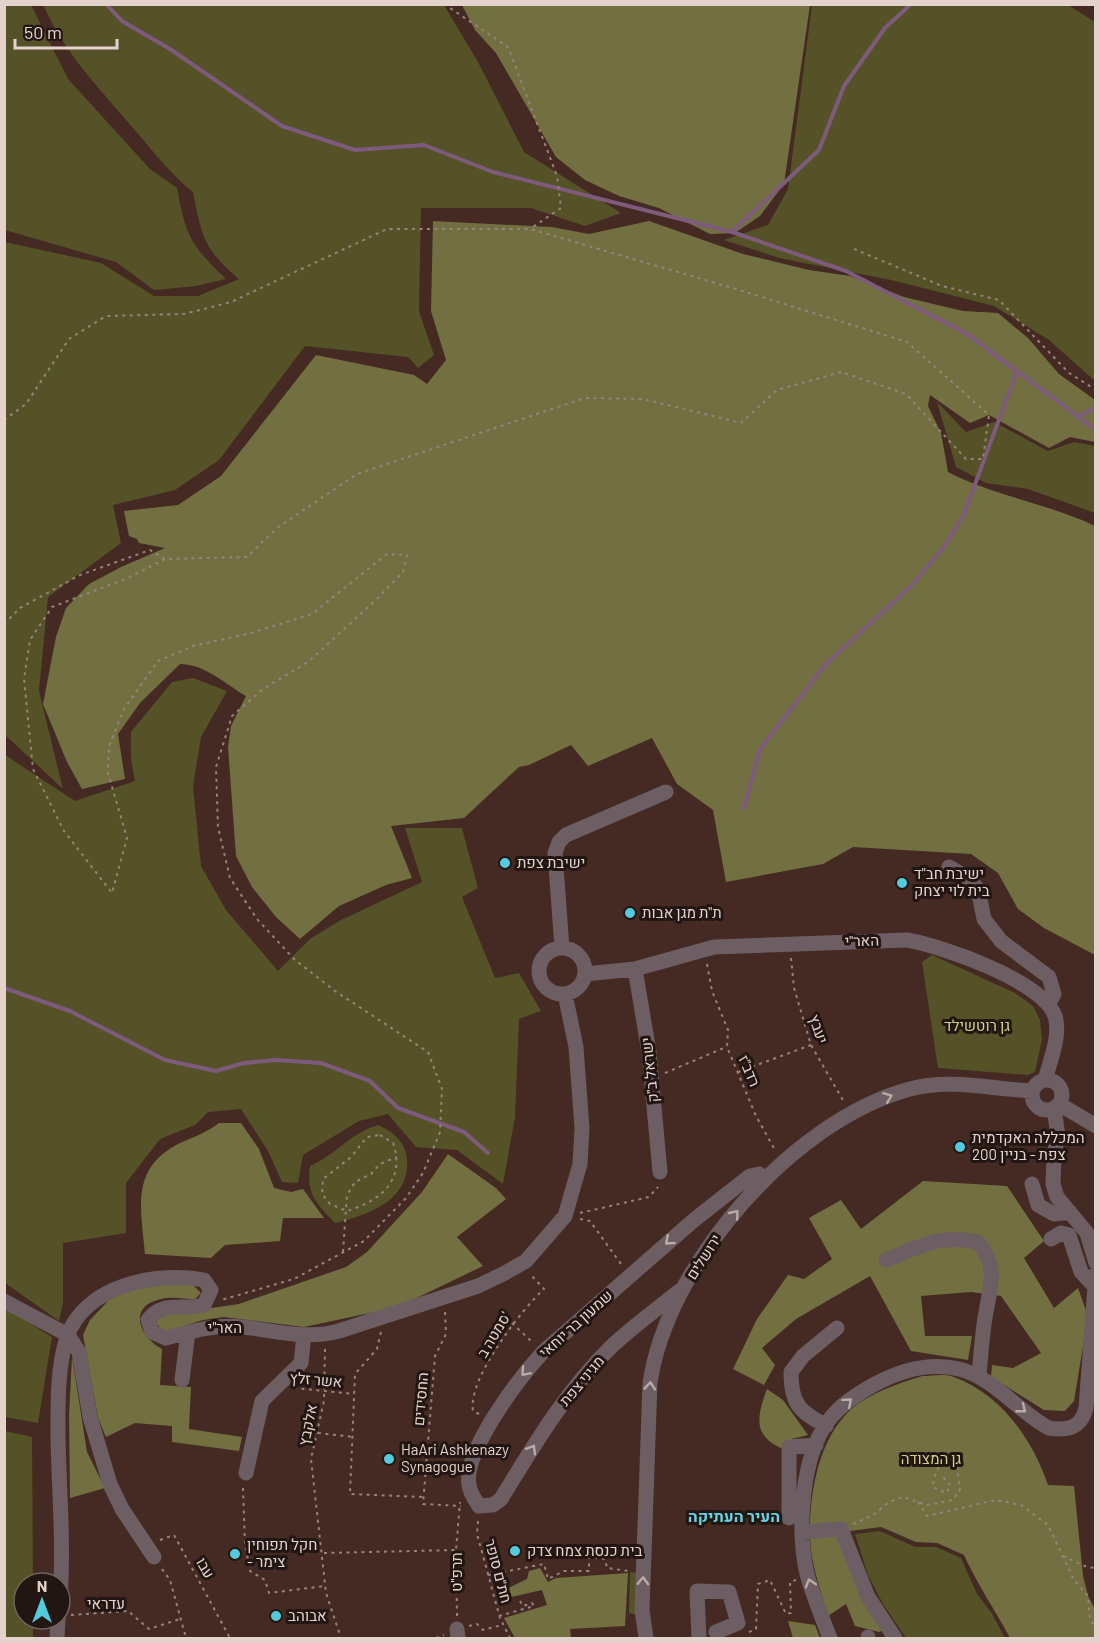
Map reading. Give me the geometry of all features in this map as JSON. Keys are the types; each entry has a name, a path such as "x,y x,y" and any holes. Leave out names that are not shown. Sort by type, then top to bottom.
{"street":[{"path":"562,948 555,853 559,842 566,835 666,792"},
{"path":"949,867 967,877 978,889 984,919 1001,941 1049,976 1054,994 1049,1004 1057,1030 1045,1080"},
{"name":"האר\"י","path":"585,974 635,969 704,949 789,943 907,940 946,948 1026,986 1049,1004"},
{"path":"562,948 576,952 581,958 585,974 579,986 565,994 548,989 539,975 539,968 547,953 562,948"},
{"name":"ישראל ב\"ק","path":"635,969 652,1079 660,1172"},
{"name":"האר\"י","path":"60,1571 58,1406 68,1335 93,1302 117,1287 142,1281 167,1277 204,1280 211,1290 204,1305 181,1308 166,1306 156,1310 148,1320 152,1332 166,1338 220,1326 324,1335 478,1286 520,1264 548,1238 566,1216 580,1164 582,1128 576,1047 565,994"},
{"path":"1095,1126 1057,1106 1044,1110 1036,1105 1032,1090 1036,1084 1045,1080 1053,1081 1060,1089 1057,1106 1058,1136 1054,1155 1053,1184 1057,1197 1087,1233 1095,1263"},
{"name":"ירושלים","path":"646,1638 642,1610 652,1366 660,1337 708,1248 782,1162 850,1114 910,1089 938,1085 997,1086 1032,1090"},
{"name":"שמעון בר יוחאי","path":"479,1506 469,1486 469,1476 492,1421 505,1398 543,1352 734,1188 750,1176 759,1174 766,1179"},
{"path":"1032,1184 1038,1205 1054,1214 1070,1212"},
{"path":"1051,1239 1061,1233 1069,1234 1081,1272 1095,1287"},
{"path":"886,1260 942,1238 978,1242 987,1254 992,1292 986,1311 979,1377"},
{"path":"830,1638 807,1573 803,1532 805,1486 816,1445 826,1426 860,1392 899,1373 920,1367 940,1366 959,1369 979,1377 1039,1423 1063,1430 1077,1426 1083,1420 1086,1408 1095,1273"},
{"name":"מגיני צפת","path":"479,1506 493,1505 501,1499 548,1423 585,1376 628,1331 687,1285"},
{"path":"4,1301 68,1335 79,1352 90,1417 110,1484 122,1509 150,1551"},
{"path":"826,1426 806,1415 796,1404 791,1372 803,1356 837,1328"},
{"path":"182,1380 188,1332"},
{"path":"246,1473 262,1401 301,1363 304,1335"},
{"path":"789,1518 789,1447 816,1445"},
{"path":"803,1532 841,1529 868,1597 896,1638"},
{"path":"699,1638 697,1591 729,1592 738,1623 716,1632"}],"path":[{"path":"444,4 508,47 557,176 561,208 530,229"},
{"path":"4,420 26,404 69,339 106,316 184,314 231,302 387,229 530,229 907,342 989,415 983,459 966,459 906,394 841,372 777,390 741,423 642,399 585,398 357,474 278,528 247,557 165,559 128,578 52,607 30,640 24,679 33,769 64,831 112,893 127,838 108,773 109,746 124,709 158,661 193,646 251,633 312,614 387,554 407,555 403,572 308,663 262,689 232,716 216,767 218,827 230,878 257,919 294,959 335,991 428,1052 442,1089 441,1132 423,1173 406,1198 364,1241 294,1279 204,1305"},
{"path":"854,249 942,286 999,300 1069,373 1095,390"},
{"path":"4,624 20,608 80,575 150,550 165,559"},
{"name":"יעבץ","path":"789,943 794,988 810,1045 850,1114"},
{"name":"רדב\"ז","path":"704,949 712,992 728,1030 727,1047 756,1116 782,1162"},
{"path":"738,1072 810,1045"},
{"path":"652,1079 727,1047"},
{"path":"380,1135 393,1143 398,1157 386,1192 369,1205 347,1211 330,1204 322,1194 323,1179 351,1157 367,1137 380,1135"},
{"path":"343,1252 347,1195 355,1182 371,1174 380,1164 398,1157"},
{"path":"566,1216 620,1206 649,1197 660,1185 660,1172"},
{"path":"566,1216 590,1221 629,1276"},
{"name":"סמטה ב'","path":"492,1421 473,1411 471,1400 512,1323 524,1306 544,1289 520,1264"},
{"name":"החסידים","path":"444,1297 446,1334 435,1356 423,1504 458,1506"},
{"path":"385,1316 377,1349 355,1374 350,1494 423,1497"},
{"path":"512,1323 543,1352"},
{"name":"אלקבץ","path":"324,1335 325,1390 311,1459 326,1586 341,1638"},
{"name":"אשר זלץ","path":"276,1387 354,1394"},
{"path":"318,1433 354,1437"},
{"path":"841,1529 873,1515 903,1497 927,1505 953,1500 960,1489 957,1467 940,1464 934,1478 933,1487 946,1494 951,1486 942,1476"},
{"path":"246,1473 243,1501 245,1544 250,1571 265,1580 269,1593 326,1586"},
{"path":"918,1502 927,1516 996,1500 1021,1505 1048,1525 1074,1580 1088,1596 1090,1619 1095,1629"},
{"name":"תרפ\"ט","path":"457,1634 458,1506"},
{"name":"חת\"ם סופר","path":"479,1506 477,1534 499,1616 510,1638"},
{"name":"עבו","path":"150,1551 174,1535 230,1638"},
{"path":"323,1554 456,1550"},
{"path":"150,1551 170,1580 186,1638"},
{"path":"1063,1556 1089,1568 1095,1568"},
{"path":"488,1575 544,1564 548,1579 564,1571 589,1571 589,1557 605,1559 607,1568 643,1572"},
{"path":"746,1634 756,1629 758,1584 770,1580 786,1614 791,1612 790,1582 796,1580 799,1590"},
{"path":"499,1616 534,1606 532,1603 523,1606 520,1601"},
{"name":"עדראי","path":"72,1616 128,1611 149,1629 180,1619"},
{"path":"457,1634 477,1624 483,1630 503,1624"}],"green space":[{"path":"43,4 444,5 478,62 524,152 621,213 585,226 531,208 421,208 419,311 434,355 418,368 408,357 305,346 219,460 175,490 113,505 121,543 48,597 39,691 63,789 5,735 5,242 101,263 154,296 198,296 239,279 218,259 206,241 193,192 158,158 80,66 60,36"},
{"path":"4,5 31,5 68,79 150,169 177,188 187,229 192,239 197,248 226,279 196,286 154,290 116,262 5,230"},
{"path":"462,5 810,5 784,184 760,216 735,233 710,234 659,208 619,196 585,180 556,157 496,53 475,30"},
{"path":"812,5 1068,5 1095,22 1095,381 1049,340 994,306 891,280 779,258 724,240 768,225 788,189"},
{"path":"433,221 552,227 589,234 649,221 743,254 809,270 850,276 904,297 963,311 998,313 1028,338 1059,374 1095,400 1095,442 1070,437 1049,448 989,415 970,423 930,395 928,406 941,433 948,472 1095,526 1095,955 1044,928 1018,909 998,873 971,854 853,847 823,864 726,882 713,810 677,784 652,738 588,766 571,745 529,765 519,767 464,818 391,826 412,878 386,885 339,906 300,939 276,917 252,887 236,856 228,747 231,726 246,696 198,667 180,664 140,703 118,734 125,779 82,789 67,762 43,704 56,637 66,608 89,584 165,548 139,543 137,539 129,536 124,511 178,505 221,476 316,355 414,375 427,384 446,360 431,311"},
{"path":"937,402 966,432 994,422 1048,451 1074,442 1095,446 1095,513 1028,489 986,483 956,467"},
{"path":"193,678 227,691 201,737 193,786 201,866 226,910 278,971 310,939 341,920 422,882 405,828 462,828 478,888 462,897 495,978 519,973 541,1011 519,1019 515,1117 503,1184 457,1150 416,1147 388,1114 359,1121 303,1155 298,1183 282,1182 268,1151 241,1109 208,1112 195,1125 160,1139 126,1183 126,1233 63,1243 63,1302 59,1321 5,1283 5,755 75,801 135,781 131,759 131,732 172,682"},
{"name":"גן רוטשילד","path":"932,955 1015,993 1033,1006 1040,1020 1042,1039 1035,1072 1028,1075 938,1068 922,962"},
{"path":"219,1123 241,1123 259,1149 274,1188 291,1192 303,1189 324,1218 283,1218 280,1241 225,1245 211,1258 145,1254 142,1192 145,1178 152,1165 178,1144"},
{"path":"378,1125 393,1134 401,1142 406,1152 406,1173 402,1185 395,1195 374,1210 335,1223 314,1198 309,1176 310,1166 359,1134"},
{"path":"448,1154 496,1188 506,1199 457,1237 483,1266 398,1307 304,1327 224,1317 203,1320 164,1332 156,1323 157,1316 239,1304 346,1267 367,1252 422,1192"},
{"path":"923,1181 1007,1186 1044,1241 1024,1258 1054,1308 1078,1288 1088,1316 1074,1401 1065,1411 1044,1410 991,1377 992,1365 1013,1368 1041,1353 1001,1296 971,1292 921,1296 925,1336 972,1336 968,1360 911,1351 870,1276 796,1319 762,1348 775,1365 764,1385 733,1369 757,1319 788,1275 804,1279 832,1259 809,1218 841,1200 861,1229"},
{"path":"192,1284 201,1293 195,1299 169,1298 150,1303 140,1315 140,1322 147,1337 162,1349 160,1385 191,1387 189,1429 242,1437 239,1451 172,1442 172,1426 135,1423 106,1437 98,1418 83,1335 90,1320 109,1300 136,1286"},
{"path":"4,1307 52,1337 38,1423 5,1417"},
{"path":"72,1357 87,1452 105,1488 70,1498 69,1415"},
{"name":"גן המצודה","path":"922,1376 950,1376 987,1395 1001,1407 1024,1435 1048,1485 1074,1486 1083,1576 1088,1596 1095,1609 1095,1638 1010,1638 964,1555 937,1543 916,1542 881,1527 850,1531 864,1577 895,1625 879,1632 855,1626 846,1604 828,1616 810,1546 810,1518 815,1481 826,1445 846,1415 859,1403 898,1384"},
{"path":"767,1389 783,1400 808,1435 792,1439 783,1449 766,1438 760,1424 759,1416"},
{"path":"5,1431 32,1437 33,1571 12,1571 12,1631 33,1631 33,1638 5,1638"},
{"path":"880,1531 915,1547 936,1547 961,1558 977,1594 991,1612 1005,1638 906,1638 883,1604 868,1575 855,1534"},
{"path":"540,1568 548,1582 556,1578 628,1573 625,1626 570,1629 571,1638 515,1638 504,1618 547,1605 542,1590 498,1600 496,1594 527,1579 529,1571"},
{"path":"630,1572 640,1573 638,1615 629,1613"},
{"path":"788,1621 815,1625 820,1638 793,1638"}],"waterway":[{"path":"106,4 122,21 170,49 282,126 355,150 424,145 493,172 732,232 846,271 967,334 1096,430"},
{"path":"732,232 819,150 844,86 885,28 911,4"},
{"path":"744,808 760,749 826,664 911,586 944,547 964,514 1016,374"},
{"path":"1077,417 1096,407"},
{"path":"4,988 70,1011 165,1060 216,1071 244,1063 276,1060 321,1063 370,1081 398,1108 464,1132 488,1153"}],"place":[{"name":"ישיבת צפת","path":"505,863"},
{"name":"ישיבת חב\"ד בית לוי יצחק","path":"902,883"},
{"name":"ת\"ת מגן אבות","path":"630,913"},
{"name":"המכללה האקדמית צפת - בניין 200","path":"960,1147"},
{"name":"HaAri Ashkenazy Synagogue","path":"389,1459"},
{"name":"בית כנסת צמח צדק","path":"515,1551"},
{"name":"חקל תפוחין - צימר","path":"235,1554"},
{"name":"אבוהב","path":"276,1616"}],"district":[{"name":"העיר העתיקה","path":"734,1516"}]}
